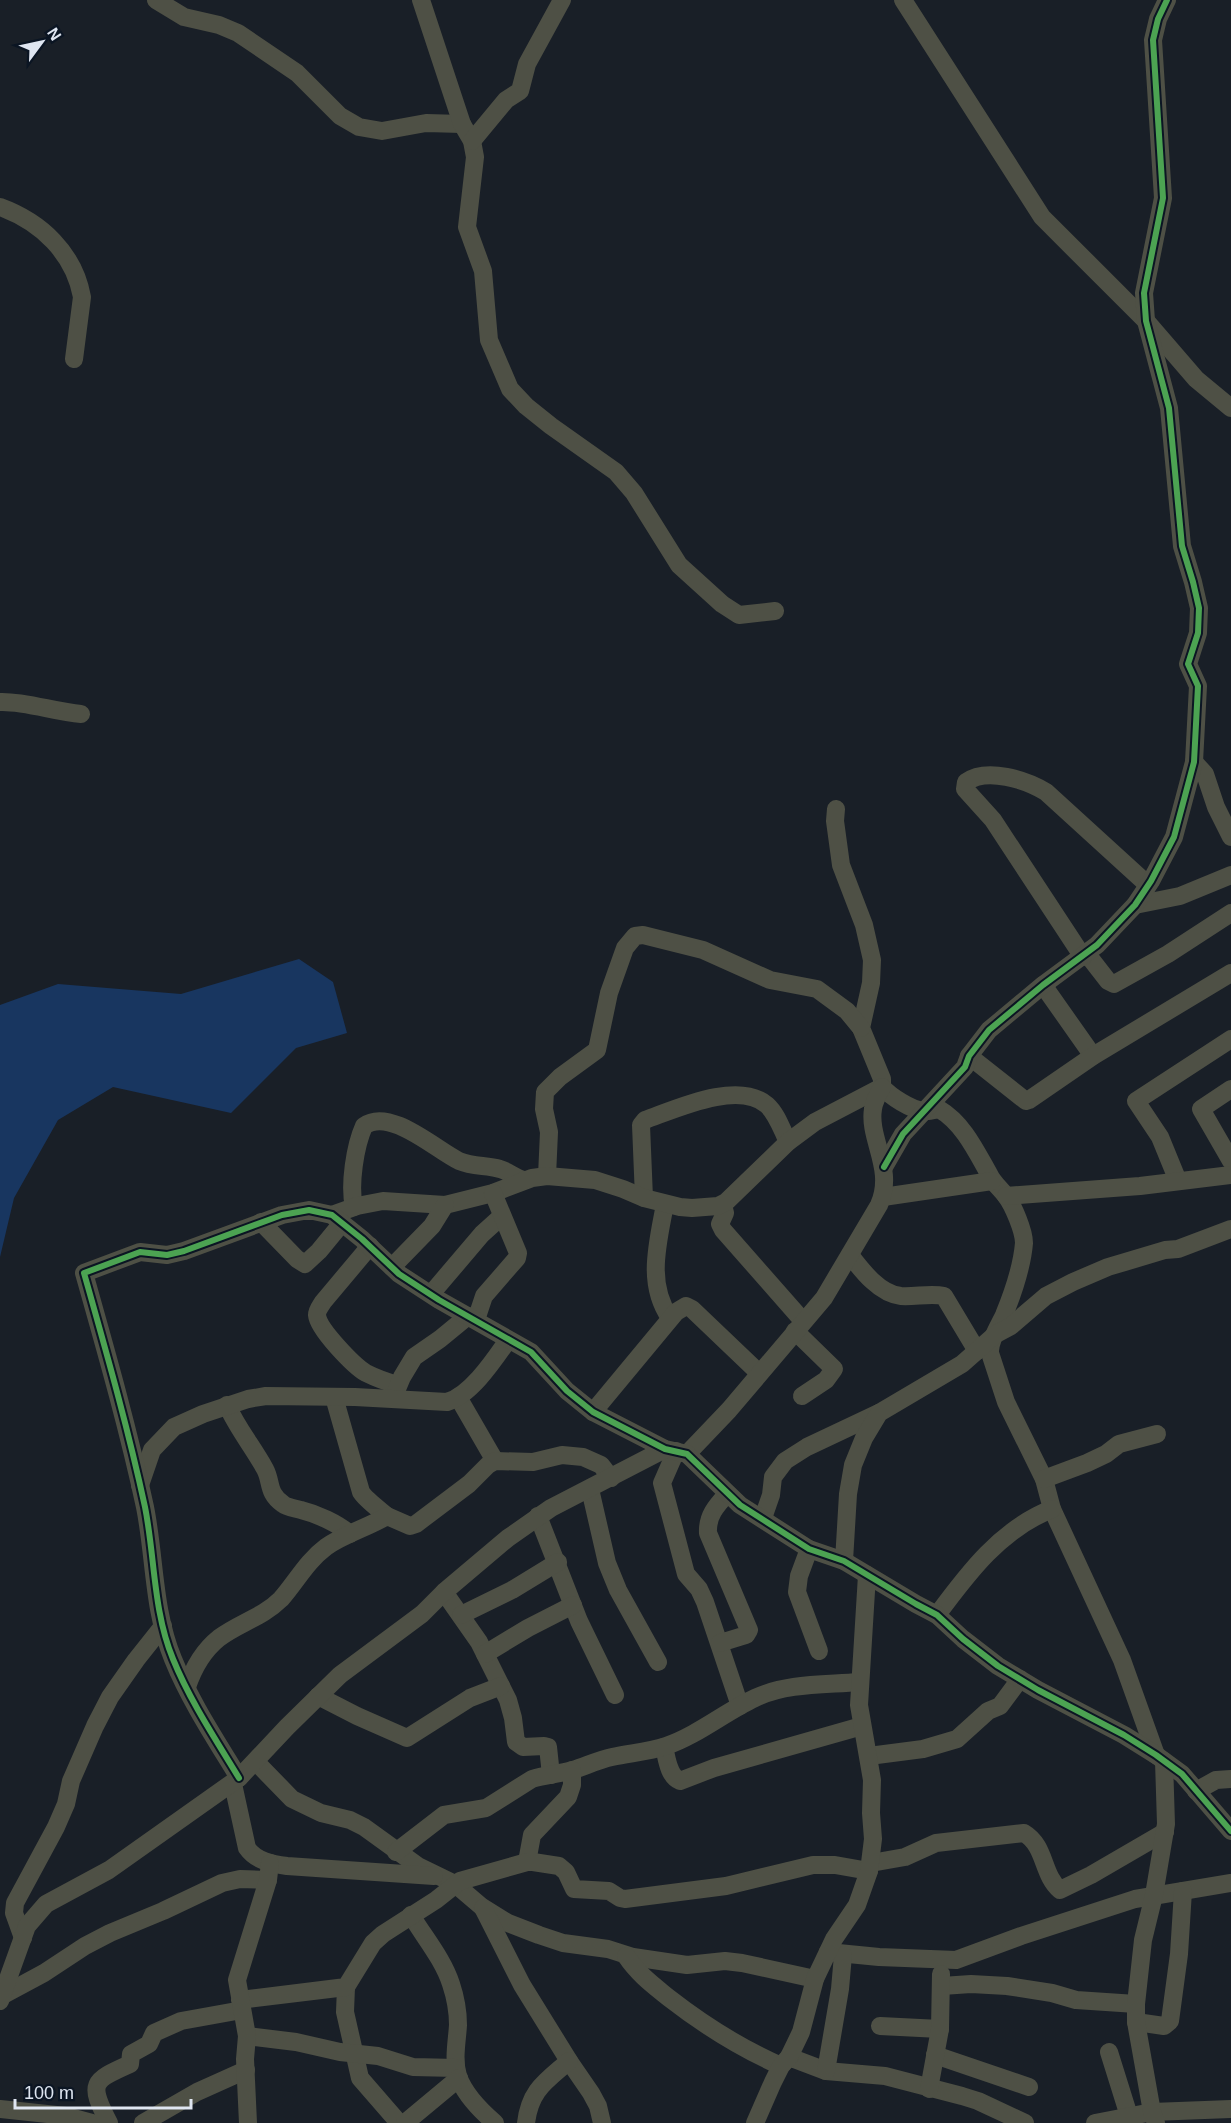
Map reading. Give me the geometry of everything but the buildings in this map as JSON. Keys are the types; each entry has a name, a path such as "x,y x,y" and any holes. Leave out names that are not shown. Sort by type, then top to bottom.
{"street":[{"path":"156,0 184,17 219,25 238,33 297,73 339,116 359,127 382,131 426,123 462,124"},
{"path":"422,0 462,124 472,141 475,158 467,227 483,271 489,340 510,389 550,426 616,472 634,493 679,564 722,604 739,615 775,611"},
{"path":"472,141 507,100 520,91 527,64 562,0"},
{"path":"903,0 1042,217 1146,321 1196,379 1231,408"},
{"path":"884,1167 903,1134 965,1067 969,1056 989,1029 1043,985 1085,956 1135,905 1174,837 1194,762 1198,686 1188,664 1198,633 1198,608 1194,582 1182,546 1169,408 1146,321 1144,293 1163,198 1153,40 1158,19 1167,0"},
{"path":"0,207 31,222 54,240 66,255 82,297 74,359"},
{"path":"0,702 81,714"},
{"path":"1194,762 1205,774 1224,804 1231,837"},
{"path":"1148,885 1046,792 1032,783 990,774 966,782 965,789 993,820 1085,956 1108,981 1114,984 1168,954 1231,913"},
{"path":"836,809 835,821 841,865 864,925 872,960 871,983 861,1028"},
{"path":"1135,905 1180,896 1231,875"},
{"path":"2,1998 27,1926 51,1900 109,1870 236,1781 340,1675 422,1614 444,1592 538,1516 610,1478 676,1451 729,1410 824,1298 883,1197 884,1167 872,1120 873,1108 882,1087 880,1073 861,1028 847,1011 817,989 770,980 703,950 643,935 635,936 625,948 609,993 597,1050 560,1077 545,1092 544,1109 549,1132 547,1176"},
{"path":"969,1056 1026,1101 1093,1056 1231,973"},
{"path":"1043,985 1093,1056"},
{"path":"1178,1181 1160,1137 1136,1101 1231,1039"},
{"path":"882,1087 899,1101 923,1112 939,1109 954,1120 974,1148 992,1181 1006,1196 1019,1222 1024,1242 1016,1279 989,1350 1006,1402 1044,1479 1052,1509 1122,1660 1160,1758 1166,1811 1165,1833 1143,1940 1136,2013 1154,2117"},
{"path":"261,1222 297,1259 305,1264 319,1251 337,1219 354,1208 369,1203 395,1200 422,1204 446,1204 493,1193 524,1180 547,1176 595,1180 665,1204 693,1208 723,1205 788,1142 815,1122 882,1087"},
{"path":"1231,1089 1201,1109 1224,1136 1231,1161"},
{"path":"644,1198 641,1125 645,1120 709,1099 736,1095 749,1096 766,1104 774,1114 788,1142"},
{"path":"354,1208 352,1194 356,1148 364,1126 374,1121 388,1122 408,1130 458,1161 475,1167 502,1169 524,1180"},
{"path":"1006,1196 1231,1175"},
{"path":"883,1197 992,1181"},
{"path":"395,1392 414,1357 472,1318 488,1290 517,1258 517,1250 493,1193"},
{"path":"392,1267 432,1226 446,1204"},
{"path":"665,1204 657,1247 656,1279 661,1303 670,1318"},
{"path":"723,1205 725,1213 720,1224 723,1230 834,1369 826,1380 802,1396"},
{"path":"269,1872 247,1848 236,1781 172,1658 163,1626 140,1485 120,1400 84,1273 140,1252 167,1255 184,1251 261,1222 309,1210 337,1219 392,1267 431,1294 538,1358 567,1391 593,1412 676,1451 740,1505 809,1549 844,1561 937,1615 982,1654 1020,1679 1124,1735 1160,1758 1182,1774 1231,1831"},
{"path":"431,1294 482,1234 502,1216"},
{"path":"762,1518 769,1500 774,1473 785,1461 807,1446 879,1413 962,1364 996,1334 1011,1326 1046,1296 1088,1274 1165,1250 1178,1249 1231,1229"},
{"path":"370,1246 323,1302 317,1311 318,1318 322,1328 361,1369 380,1379 395,1392"},
{"path":"850,1255 872,1280 890,1293 899,1296 944,1296 976,1351"},
{"path":"593,1412 680,1308 689,1307 759,1373"},
{"path":"140,1485 152,1450 174,1427 227,1405 266,1396 334,1397 395,1392 442,1402 451,1401 487,1369 508,1340"},
{"path":"334,1397 357,1483 364,1498 387,1516 410,1526 443,1504 495,1461 533,1462 562,1455 583,1457 601,1465 610,1478"},
{"path":"458,1397 495,1461"},
{"path":"227,1405 265,1470 270,1489 280,1502 333,1523 350,1534"},
{"path":"844,1561 848,1494 853,1466 864,1438 879,1413"},
{"path":"1044,1479 1096,1458 1119,1444 1157,1434"},
{"path":"676,1451 662,1484 686,1574 701,1593 740,1706"},
{"path":"590,1489 607,1563 618,1590 658,1662"},
{"path":"720,1643 746,1635 749,1630 708,1533 710,1516 727,1494"},
{"path":"937,1615 975,1565 990,1550 1029,1521 1052,1509"},
{"path":"187,1687 201,1660 219,1638 260,1616 280,1599 312,1558 326,1547 387,1516"},
{"path":"538,1516 573,1605 615,1695"},
{"path":"809,1549 799,1576 797,1592 819,1651"},
{"path":"461,1615 512,1590 558,1562"},
{"path":"826,2071 840,1989 834,1939 857,1905 870,1867 873,1839 872,1780 859,1705 867,1575"},
{"path":"444,1592 485,1654 512,1708 516,1742 523,1747 548,1747 551,1775"},
{"path":"485,1654 573,1605"},
{"path":"23,1938 15,1913 15,1903 56,1827 66,1804 71,1781 78,1764 110,1697 163,1626"},
{"path":"869,1756 923,1749 957,1739 988,1711 1000,1706 1020,1679"},
{"path":"396,1852 444,1815 486,1808 532,1779 573,1770 611,1757 664,1747 686,1738 756,1697 781,1689 859,1682"},
{"path":"318,1696 407,1738 470,1698 501,1686"},
{"path":"664,1747 671,1772 675,1779 680,1781 714,1768 862,1726"},
{"path":"256,1762 292,1798 321,1814 350,1820 364,1827 396,1852 435,1876 454,1884 482,1907 508,1923 538,1935 563,1943 608,1949 626,1956 687,1965 725,1961 742,1963 815,1979"},
{"path":"527,1862 532,1835 568,1797 573,1770"},
{"path":"1196,1791 1216,1780 1231,1779"},
{"path":"399,2123 360,2078 345,2012 346,1988 374,1943 383,1934 436,1900 454,1884 527,1862 559,1866 566,1872 574,1889 609,1891 625,1899 726,1886 813,1865 870,1867 905,1857 936,1843 1024,1833 1038,1845 1051,1878 1060,1890 1165,1833"},
{"path":"2,1998 85,1946 222,1883 304,1867 435,1876"},
{"path":"248,2123 247,2036 237,1987 269,1872"},
{"path":"835,1954 956,1960 1101,1909 1154,1895 1231,1883"},
{"path":"942,1986 971,1984 1007,1986 1052,1993 1136,2013 1164,2026 1170,2021 1179,1954 1183,1891"},
{"path":"482,1907 522,1985 591,2092 598,2106 602,2123"},
{"path":"411,1915 450,1982 458,2023 455,2043 458,2073 471,2097 495,2123"},
{"path":"755,2123 801,2032 815,1979 835,1954"},
{"path":"626,1956 641,1975 701,2023 744,2050 826,2071 885,2076 978,2101 1025,2123"},
{"path":"929,2089 940,2029 942,1986 940,1960"},
{"path":"109,2123 97,2097 100,2079 130,2064 131,2055 149,2044 154,2032 181,2021 241,2005 346,1988"},
{"path":"880,2026 940,2029"},
{"path":"247,2036 296,2042 353,2054 386,2057 413,2067 458,2073"},
{"path":"1109,2052 1129,2116"},
{"path":"935,2055 1029,2087"},
{"path":"525,2123 528,2105 534,2096 546,2080 569,2061"},
{"path":"143,2123 197,2092 246,2070"},
{"path":"405,2123 458,2073"},
{"path":"1,2106 66,2116 92,2123"},
{"path":"1095,2123 1129,2116 1154,2117 1231,2109"}],"water":[{"path":"299,959 333,982 347,1033 296,1048 231,1113 113,1087 58,1120 14,1198 0,1257 0,1005 58,984 181,994"}],"cycle path":[{"path":"884,1167 903,1134 965,1067 969,1056 989,1030 1043,985 1097,945 1135,905 1151,881 1174,837 1194,762 1198,686 1188,664 1198,633 1199,608 1182,546 1169,408 1146,321 1144,293 1163,198 1153,40 1158,19 1167,0"},
{"path":"239,1778 187,1690 166,1641 158,1603 145,1507 84,1273 140,1252 167,1255 184,1251 282,1215 309,1210 332,1215 362,1239 399,1274 439,1300 531,1352 567,1391 593,1412 665,1449 687,1454 740,1505 809,1549 844,1561 937,1615 998,1666 1156,1755 1182,1774 1231,1831"}]}
